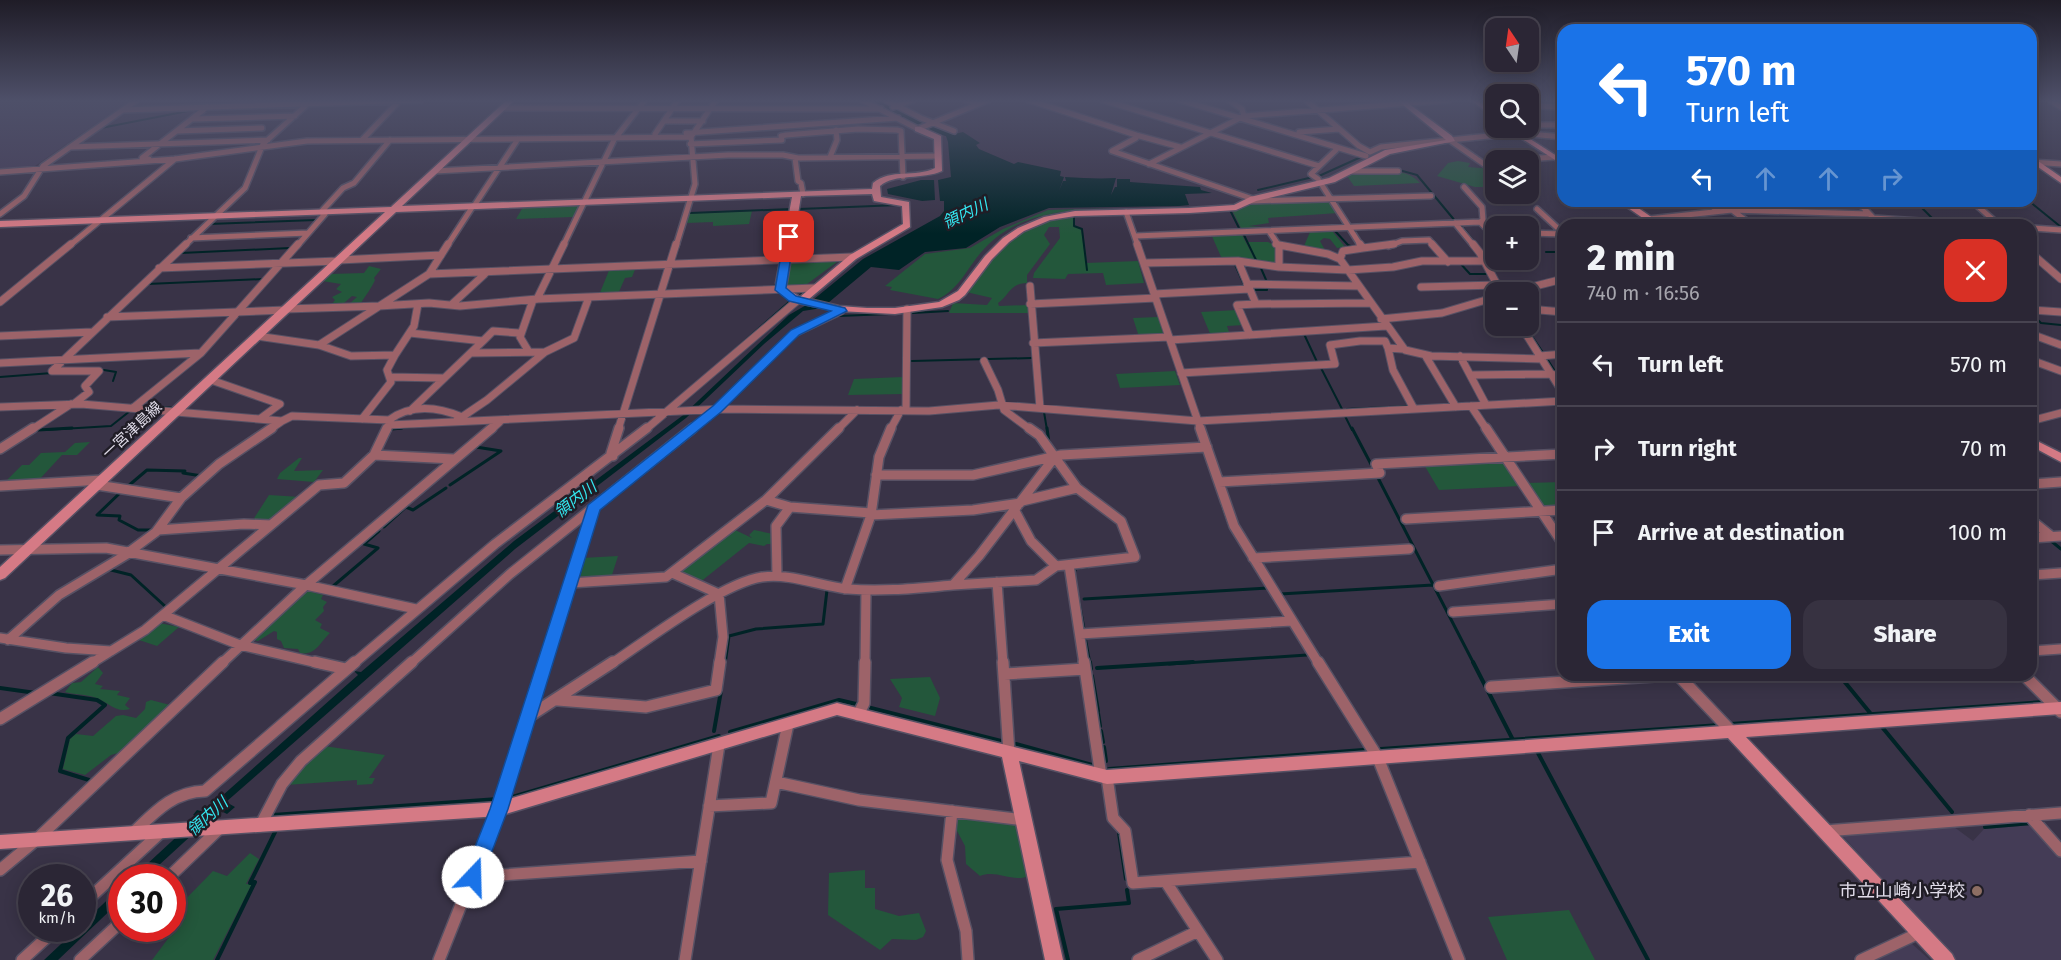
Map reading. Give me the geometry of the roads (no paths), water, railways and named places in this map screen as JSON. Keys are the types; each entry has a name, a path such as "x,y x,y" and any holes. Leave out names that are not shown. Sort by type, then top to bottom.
{"street":[{"path":"0,214 24,196 41,169 73,145"},
{"path":"70,147 137,145"},
{"path":"160,145 142,158 211,152 225,145"},
{"path":"0,172 175,159 259,145"},
{"path":"0,449 89,392 85,386 99,371 52,370 245,188 264,145"},
{"path":"321,212 343,188 354,183 386,145"},
{"name":"一宮津島線","path":"0,575 463,145"},
{"path":"319,345 429,274 514,145"},
{"path":"529,352 519,339 519,333 613,145"},
{"path":"613,456 611,453 695,184 693,145"},
{"path":"783,155 784,145"},
{"path":"830,157 835,145"},
{"path":"901,145 903,177"},
{"path":"131,835 171,797 193,790 205,791 495,544 673,411 852,258 907,225 906,204 880,200 875,197 876,183 935,172 940,167 938,145"},
{"path":"1123,145 1112,151 1251,200 1431,195"},
{"path":"1172,145 1180,147"},
{"path":"1149,164 1185,145"},
{"path":"1249,145 1319,166"},
{"path":"1329,145 1374,159"},
{"path":"1360,145 1370,152 1381,147 1407,145"},
{"path":"781,290 803,301 842,311 933,306 956,298 994,250 1010,236 1038,222 1057,216 1226,208 1320,183 1398,149 1426,145"},
{"path":"1456,145 1485,164"},
{"path":"1536,145 1557,159"},
{"path":"1336,150 1311,174 1320,183 1364,248"},
{"path":"435,171 783,155 795,158 939,156"},
{"path":"1539,158 1554,157"},
{"path":"781,290 785,260 800,194 801,183 798,181 795,158"},
{"path":"0,302 175,159"},
{"path":"2037,161 2061,164"},
{"path":"2037,164 2061,181"},
{"path":"1351,171 1398,171"},
{"path":"1464,187 1482,207 1483,220 1480,222"},
{"path":"0,224 875,191"},
{"path":"1631,207 1649,219 1732,210 1812,208 1908,219"},
{"path":"1713,207 1718,211"},
{"path":"1752,207 1755,210"},
{"path":"1863,207 1874,219"},
{"path":"1979,207 1992,219"},
{"path":"1537,209 1557,228"},
{"path":"1732,210 1744,219"},
{"path":"134,408 201,353 326,214 321,212"},
{"path":"1126,212 1234,526 1378,758 1459,960"},
{"path":"1134,236 1480,222 1485,227"},
{"path":"1455,224 1484,261 1495,282"},
{"path":"2037,228 2061,230"},
{"path":"1269,231 1276,244 1319,252 1340,259 1402,349"},
{"path":"191,238 308,233"},
{"path":"1539,233 1557,234"},
{"path":"1340,259 1343,251 1388,246 1402,241 1429,240 1448,262"},
{"path":"1279,244 1280,267"},
{"path":"159,268 441,255"},
{"path":"429,274 852,258"},
{"path":"2037,258 2061,279"},
{"path":"1144,263 1238,261 1280,267 1348,270 1393,267 1422,261 1484,261"},
{"path":"1238,261 1256,304"},
{"path":"450,305 487,272"},
{"path":"1539,285 1557,281"},
{"path":"1421,287 1485,285"},
{"path":"1030,286 1040,408"},
{"path":"1030,304 1248,287 1359,286"},
{"path":"107,317 418,304 450,305 535,299 815,288"},
{"path":"454,422 487,400 545,352 574,338 589,297"},
{"path":"1033,343 1250,335 1384,322 1442,313 1485,300"},
{"path":"1250,335 1237,305 1308,302 1371,303"},
{"path":"362,419 387,390 390,377 387,370 415,323 418,304"},
{"path":"845,589 871,514 876,475 885,438 904,410 907,309"},
{"path":"1539,310 1557,311"},
{"path":"2037,310 2061,312"},
{"path":"260,826 282,784 301,761 510,574 713,409 795,333 842,311"},
{"path":"0,719 145,630 319,485 344,483 374,455 389,423 410,411 464,356 471,353 493,331 519,333"},
{"path":"0,336 92,332"},
{"path":"410,333 483,341"},
{"path":"257,336 319,345 351,356 395,355"},
{"path":"1527,336 1557,383"},
{"path":"2037,336 2061,345"},
{"path":"1181,373 1335,364 1330,345 1385,341 1393,370 1414,409"},
{"path":"1388,348 1425,355 1541,357 1557,355"},
{"path":"471,353 545,352"},
{"path":"0,372 4,362 201,353"},
{"path":"1425,355 1456,407"},
{"path":"1460,356 1486,405"},
{"path":"528,717 719,594 762,577 777,576 845,589 866,590 1035,580 1056,566 1135,557 1121,520 1077,488 1040,435 1004,410 998,390 984,361"},
{"path":"2037,362 2061,371"},
{"path":"1471,375 1552,374"},
{"path":"390,377 442,378"},
{"path":"211,380 280,404 261,418"},
{"path":"4,639 59,595 129,553 158,530 181,498 219,464 292,416 362,419 389,423 454,422 713,409 904,410 1002,405 1198,421 1557,401"},
{"path":"0,407 73,404 282,421"},
{"path":"1471,406 1557,535"},
{"path":"410,411 440,409 462,417"},
{"path":"570,583 666,577 766,500 857,410"},
{"path":"2037,420 2061,413"},
{"path":"374,455 459,458 502,420"},
{"path":"2037,444 2061,458"},
{"path":"876,475 973,475 1061,455 1207,447"},
{"path":"1219,482 1380,473 1376,464 1557,454"},
{"path":"953,585 1019,505 1054,458"},
{"path":"0,870 36,840 306,585 426,486 454,459"},
{"path":"2037,483 2061,482"},
{"path":"0,486 100,483 181,498"},
{"path":"766,500 790,507 871,514 973,510 1019,505 1077,488"},
{"path":"1019,505 1024,534 1056,566"},
{"path":"777,576 776,526 790,507"},
{"path":"439,960 499,809 593,508"},
{"path":"1406,519 1557,511"},
{"path":"158,530 244,524 271,525"},
{"path":"2037,525 2050,536"},
{"path":"2037,537 2061,536"},
{"path":"0,550 80,547 129,553 219,568 416,609"},
{"path":"1253,558 1409,549"},
{"path":"1069,566 1104,776 1113,818 1125,831 1132,883 1420,862"},
{"path":"1439,586 1557,570"},
{"path":"672,573 719,594"},
{"path":"2037,575 2061,573"},
{"path":"997,582 1009,753 1054,960"},
{"path":"858,715 864,703 866,590"},
{"path":"557,700 646,707 716,690 723,637 719,594"},
{"path":"1453,612 1557,604"},
{"path":"163,615 240,645 346,669"},
{"path":"1080,634 1292,621"},
{"path":"4,639 66,648 112,651"},
{"path":"2037,650 2061,648"},
{"path":"1004,674 1085,669"},
{"path":"1491,687 1580,681"},
{"path":"1684,681 1946,960"},
{"path":"2030,681 2060,710"},
{"path":"0,842 217,830 499,809 837,709 1104,776 2060,710"},
{"path":"709,806 771,803 789,724"},
{"path":"685,960 719,745"},
{"path":"776,782 859,800 1024,820"},
{"path":"952,811 947,860 966,931 968,960"},
{"path":"1824,831 2061,813"},
{"path":"2029,815 2061,851"},
{"path":"182,864 217,830"},
{"path":"96,892 162,833"},
{"path":"473,877 701,861"},
{"path":"1166,882 1217,960"},
{"path":"1138,960 1198,931"},
{"path":"1861,960 1919,933"},
{"path":"80,960 108,934"},
{"path":"22,960 42,942"}],"water":[{"name":"領内川","path":"948,145 976,145 979,149 1014,164 1018,162 1061,171 1060,176 1064,177 1059,191 1063,181 1066,181 1065,177 1116,178 1111,195 1117,187 1117,179 1200,187 1201,190 1212,193 1185,194 1189,205 1179,206 1049,208 1000,227 966,248 925,252 899,270 871,267 822,308 803,311 764,344 686,418 515,549 226,802 235,807 227,814 219,810 160,864 147,864 198,817 193,815 197,810 204,812 358,675 354,671 361,672 514,541 682,416 789,315 808,304 863,259 940,216 944,211 944,201 940,201 938,180 951,177"},
{"path":"921,180 934,180 935,200 922,201 888,194 887,189"},
{"path":"108,899 108,912 96,924 96,911"},
{"path":"63,942 77,942 58,960 44,960"}],"waterway":[{"path":"1319,176 1361,157"},
{"path":"473,203 495,169"},
{"path":"1399,170 1417,175 1456,222"},
{"path":"1258,190 1313,177"},
{"path":"799,209 899,205"},
{"path":"1921,207 1933,219"},
{"path":"2036,207 2061,227"},
{"path":"690,213 791,209"},
{"path":"1230,210 1240,230"},
{"path":"1074,216 1074,226 1082,229 1087,270"},
{"path":"209,224 316,220"},
{"path":"1461,225 1473,240"},
{"path":"1324,231 1335,231 1348,245 1353,247"},
{"path":"1243,233 1257,262"},
{"path":"181,253 290,248"},
{"path":"1546,252 1557,252"},
{"path":"812,286 844,260"},
{"path":"1234,262 1245,287"},
{"path":"1459,262 1470,274 1486,274"},
{"path":"1260,266 1267,282"},
{"path":"147,284 263,279"},
{"path":"1253,290 1267,290 1267,285"},
{"path":"799,296 805,291"},
{"path":"725,358 789,302"},
{"path":"913,313 948,311"},
{"path":"839,316 889,314"},
{"path":"2037,319 2041,323 2061,325"},
{"path":"1304,334 1318,364"},
{"path":"1532,336 1544,354"},
{"path":"1546,357 1557,374"},
{"path":"912,361 1031,358"},
{"path":"1321,368 1342,409"},
{"path":"104,370 116,372 113,381"},
{"path":"0,377 52,373"},
{"path":"147,406 158,406"},
{"path":"1347,409 1409,406"},
{"path":"163,407 175,408"},
{"path":"45,430 111,426 130,411"},
{"path":"1044,412 1047,430"},
{"path":"1345,416 1352,430"},
{"path":"402,428 392,429 425,426"},
{"path":"38,430 72,428"},
{"path":"1047,428 1049,443"},
{"path":"1352,428 1373,468"},
{"path":"450,485 501,451 476,447"},
{"path":"127,487 147,470 185,471 183,473 202,476"},
{"path":"1377,476 1474,664"},
{"path":"384,527 406,507 413,510 446,488"},
{"path":"122,491 97,515 120,516 119,520 138,530 152,530 150,533"},
{"path":"1222,505 1230,527"},
{"path":"332,587 378,548 364,544 379,531"},
{"path":"2050,540 2061,549"},
{"path":"1074,573 1076,568 1087,567"},
{"path":"107,569 131,575 167,608"},
{"path":"1280,594 1433,585"},
{"path":"1084,599 1268,588"},
{"path":"725,664 729,636 756,629 823,624 827,590"},
{"path":"1077,591 1084,629"},
{"path":"1085,637 1090,664"},
{"path":"1169,664 1307,655"},
{"path":"1090,662 1091,669"},
{"path":"1097,668 1193,662"},
{"path":"1473,662 1513,740"},
{"path":"1092,676 1098,711"},
{"path":"1844,681 1871,714"},
{"path":"0,688 36,693"},
{"path":"714,731 721,691"},
{"path":"49,693 97,700 105,705 68,738 60,771 89,780"},
{"path":"730,732 839,700 856,704"},
{"path":"1731,724 2043,702"},
{"path":"867,707 1005,742"},
{"path":"1098,713 1100,726"},
{"path":"1513,740 1720,725"},
{"path":"1882,727 1952,812"},
{"path":"1101,731 1103,742"},
{"path":"509,798 719,736"},
{"path":"1381,749 1513,740"},
{"path":"1016,744 1096,766"},
{"path":"1104,747 1106,761"},
{"path":"1109,769 1363,750"},
{"path":"1538,753 1648,960"},
{"path":"273,815 498,799"},
{"path":"1985,827 2032,823"},
{"path":"217,960 255,882 250,883 276,830"},
{"path":"1119,833 1126,879"},
{"path":"1068,960 1056,909 1129,903 1127,890"}],"place":[{"name":"市立山崎小学校","path":"1977,891"}]}
